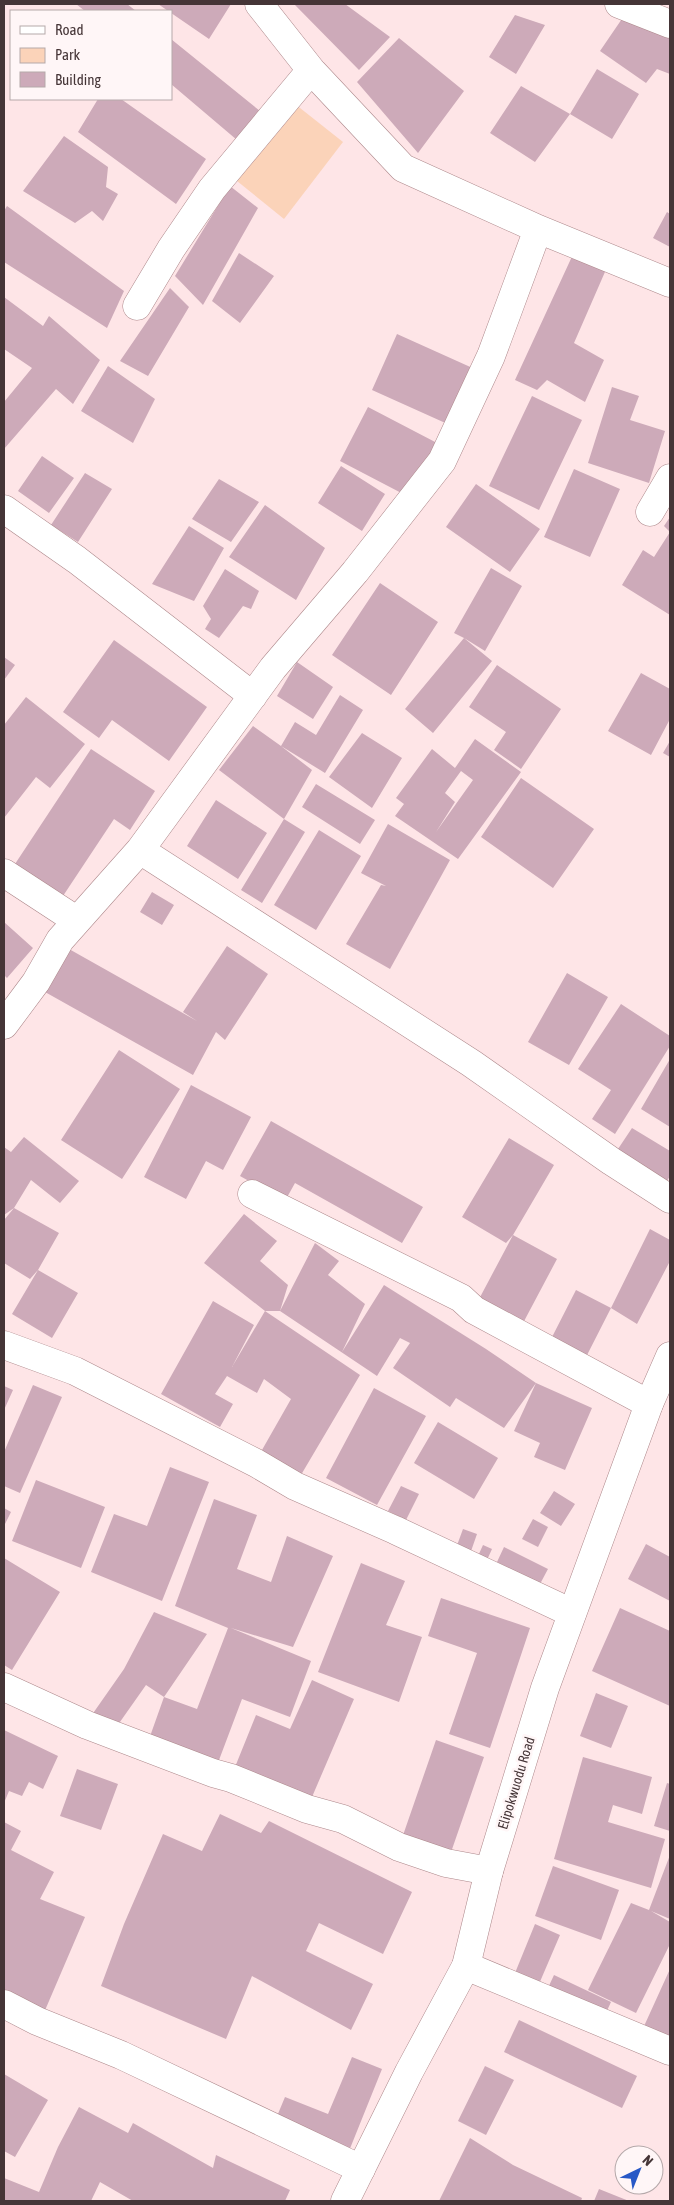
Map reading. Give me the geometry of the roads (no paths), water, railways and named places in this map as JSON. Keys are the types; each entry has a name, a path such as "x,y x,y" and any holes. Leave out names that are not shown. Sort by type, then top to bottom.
{"street":[{"path":"259,4 311,70 403,168 538,229 670,283"},
{"path":"619,4 670,24"},
{"path":"137,306 171,249 212,189 311,70"},
{"path":"4,1025 36,982 60,940 140,850 273,668 355,572 442,461 491,356 538,229"},
{"path":"650,512 670,478"},
{"path":"4,509 77,560 254,696"},
{"path":"140,850 471,1063 611,1161 670,1199"},
{"path":"4,873 76,920"},
{"path":"252,1194 461,1298 474,1310 649,1404"},
{"path":"4,1345 75,1371 256,1463 295,1486 395,1530 572,1613"},
{"name":"Elipokwuodu Road","path":"345,2201 409,2072 466,1966 489,1871 545,1688 649,1404 670,1356"},
{"path":"4,1687 95,1728 231,1778 307,1810 343,1819 398,1847 446,1863 489,1871"},
{"path":"466,1966 670,2052"},
{"path":"4,2004 37,2021 121,2056 361,2169"}]}
